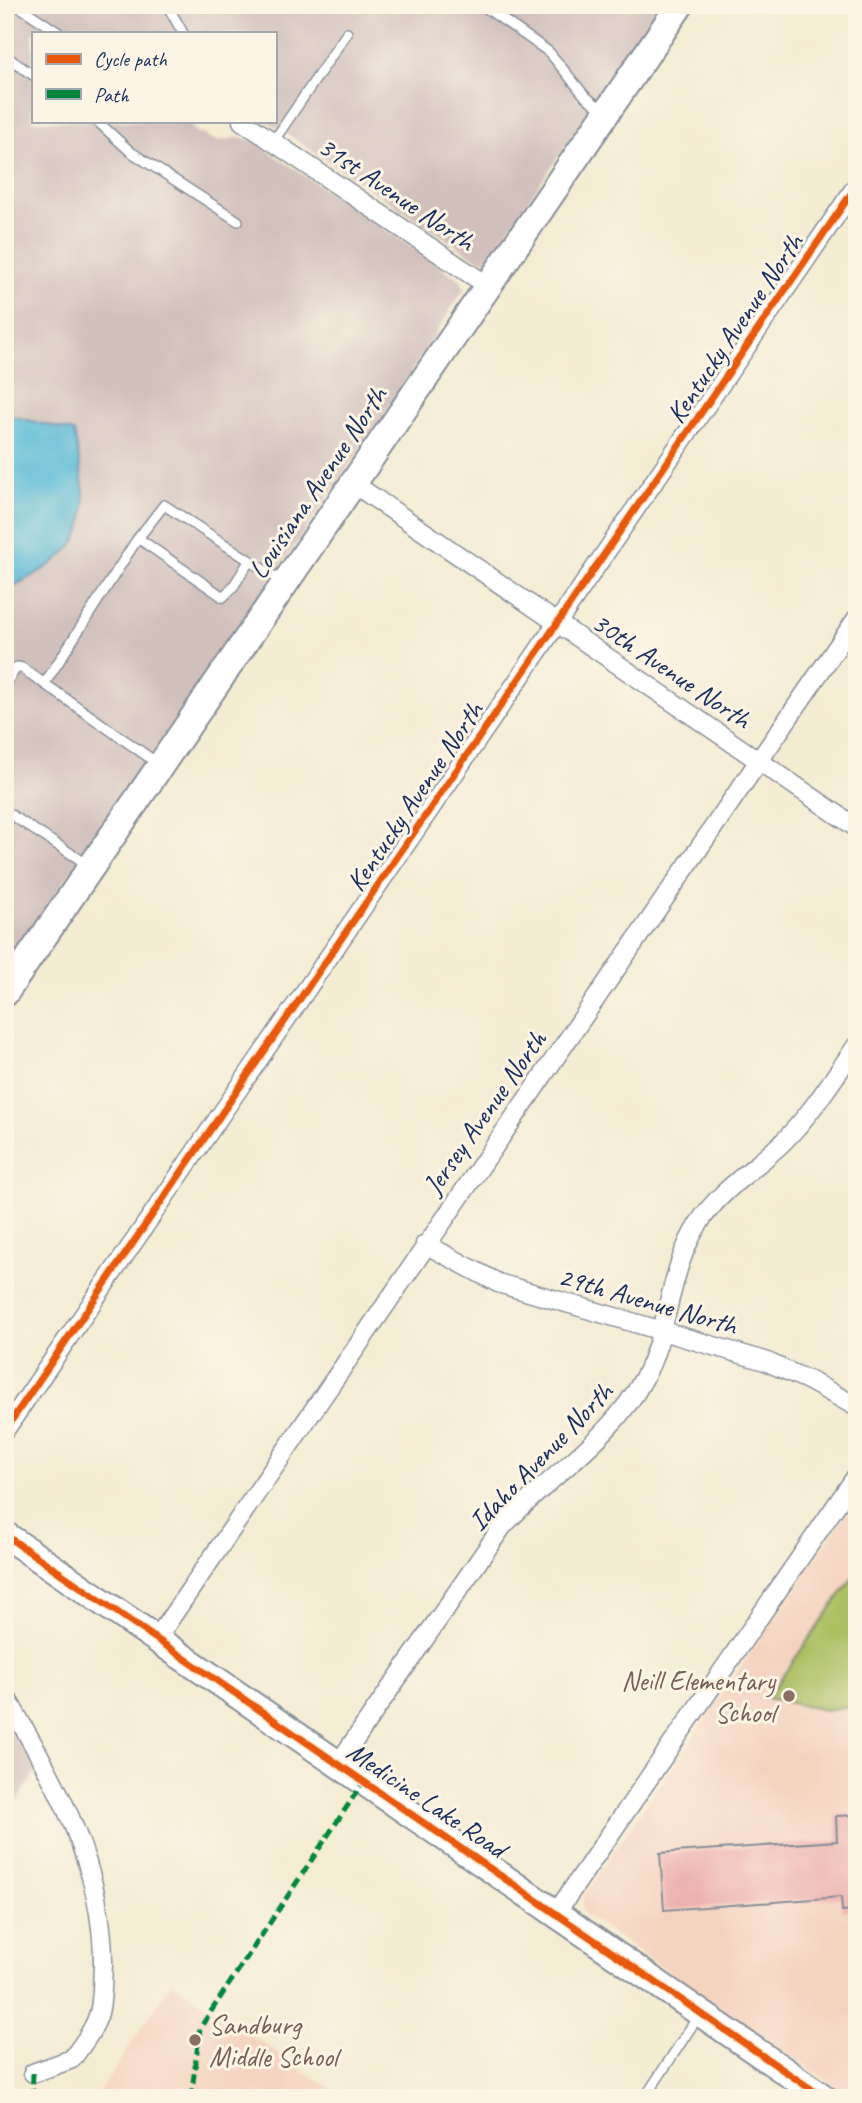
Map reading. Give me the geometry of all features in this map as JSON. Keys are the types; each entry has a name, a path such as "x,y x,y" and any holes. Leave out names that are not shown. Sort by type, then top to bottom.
{"street":[{"name":"Louisiana Avenue North","path":"5,993 680,5"},
{"name":"31st Avenue North","path":"243,122 488,286"},
{"name":"Kentucky Avenue North","path":"5,1430 857,184"},
{"name":"30th Avenue North","path":"354,484 857,828"},
{"name":"Jersey Avenue North","path":"157,1638 857,618"},
{"name":"Idaho Avenue North","path":"338,1764 502,1527 529,1497 616,1420 632,1399 650,1364 680,1262 698,1223 711,1206 801,1123 857,1045"},
{"name":"29th Avenue North","path":"425,1244 498,1283 661,1328 765,1361 810,1381 857,1407"},
{"path":"556,1913 857,1475"},
{"name":"Medicine Lake Road","path":"5,1535 824,2098"},
{"path":"5,1695 58,1788 74,1823 100,1916 102,1988 99,2014 72,2059 33,2073"}],"lane":[{"path":"16,5 57,32"},
{"path":"167,5 182,32"},
{"path":"482,5 549,52 585,96 606,113"},
{"path":"273,142 348,33"},
{"path":"5,56 32,74"},
{"path":"98,122 131,152 238,221"},
{"path":"45,683 138,538 164,505 168,505 285,584"},
{"path":"138,538 223,597 233,587 250,560"},
{"path":"5,684 17,667 45,683 161,765"},
{"path":"5,811 92,867"},
{"path":"646,2096 700,2014"}],"shaded area":[{"path":"5,5 663,5 488,259 480,261 269,122 276,122 276,32 32,32 32,122 188,122 195,131 217,141 241,137 253,141 461,280 464,289 381,420 5,968"},
{"name":"Neill Elementary School","path":"857,1498 857,2098 852,2098 585,1915 582,1905 584,1895"},
{"path":"5,1713 37,1770 5,1820"},
{"name":"Sandburg Middle School","path":"172,1982 344,2098 95,2098"}],"green space":[{"path":"853,1577 857,1577 857,1705 825,1710 767,1698"}],"water":[{"path":"5,414 74,432 84,511 81,529 72,545 57,560 5,590"}],"building":[{"path":"857,1815 857,1910 842,1911 841,1897 664,1910 660,1853 837,1841 836,1816"}],"marked path":[{"path":"191,2098 200,2028 364,1781"},
{"path":"32,2098 33,2073"}],"cycle path":[{"path":"5,1430 857,185"},
{"path":"5,1535 824,2098"}],"place":[{"name":"Neill Elementary School","path":"789,1696"},
{"name":"Sandburg Middle School","path":"195,2040"}]}
